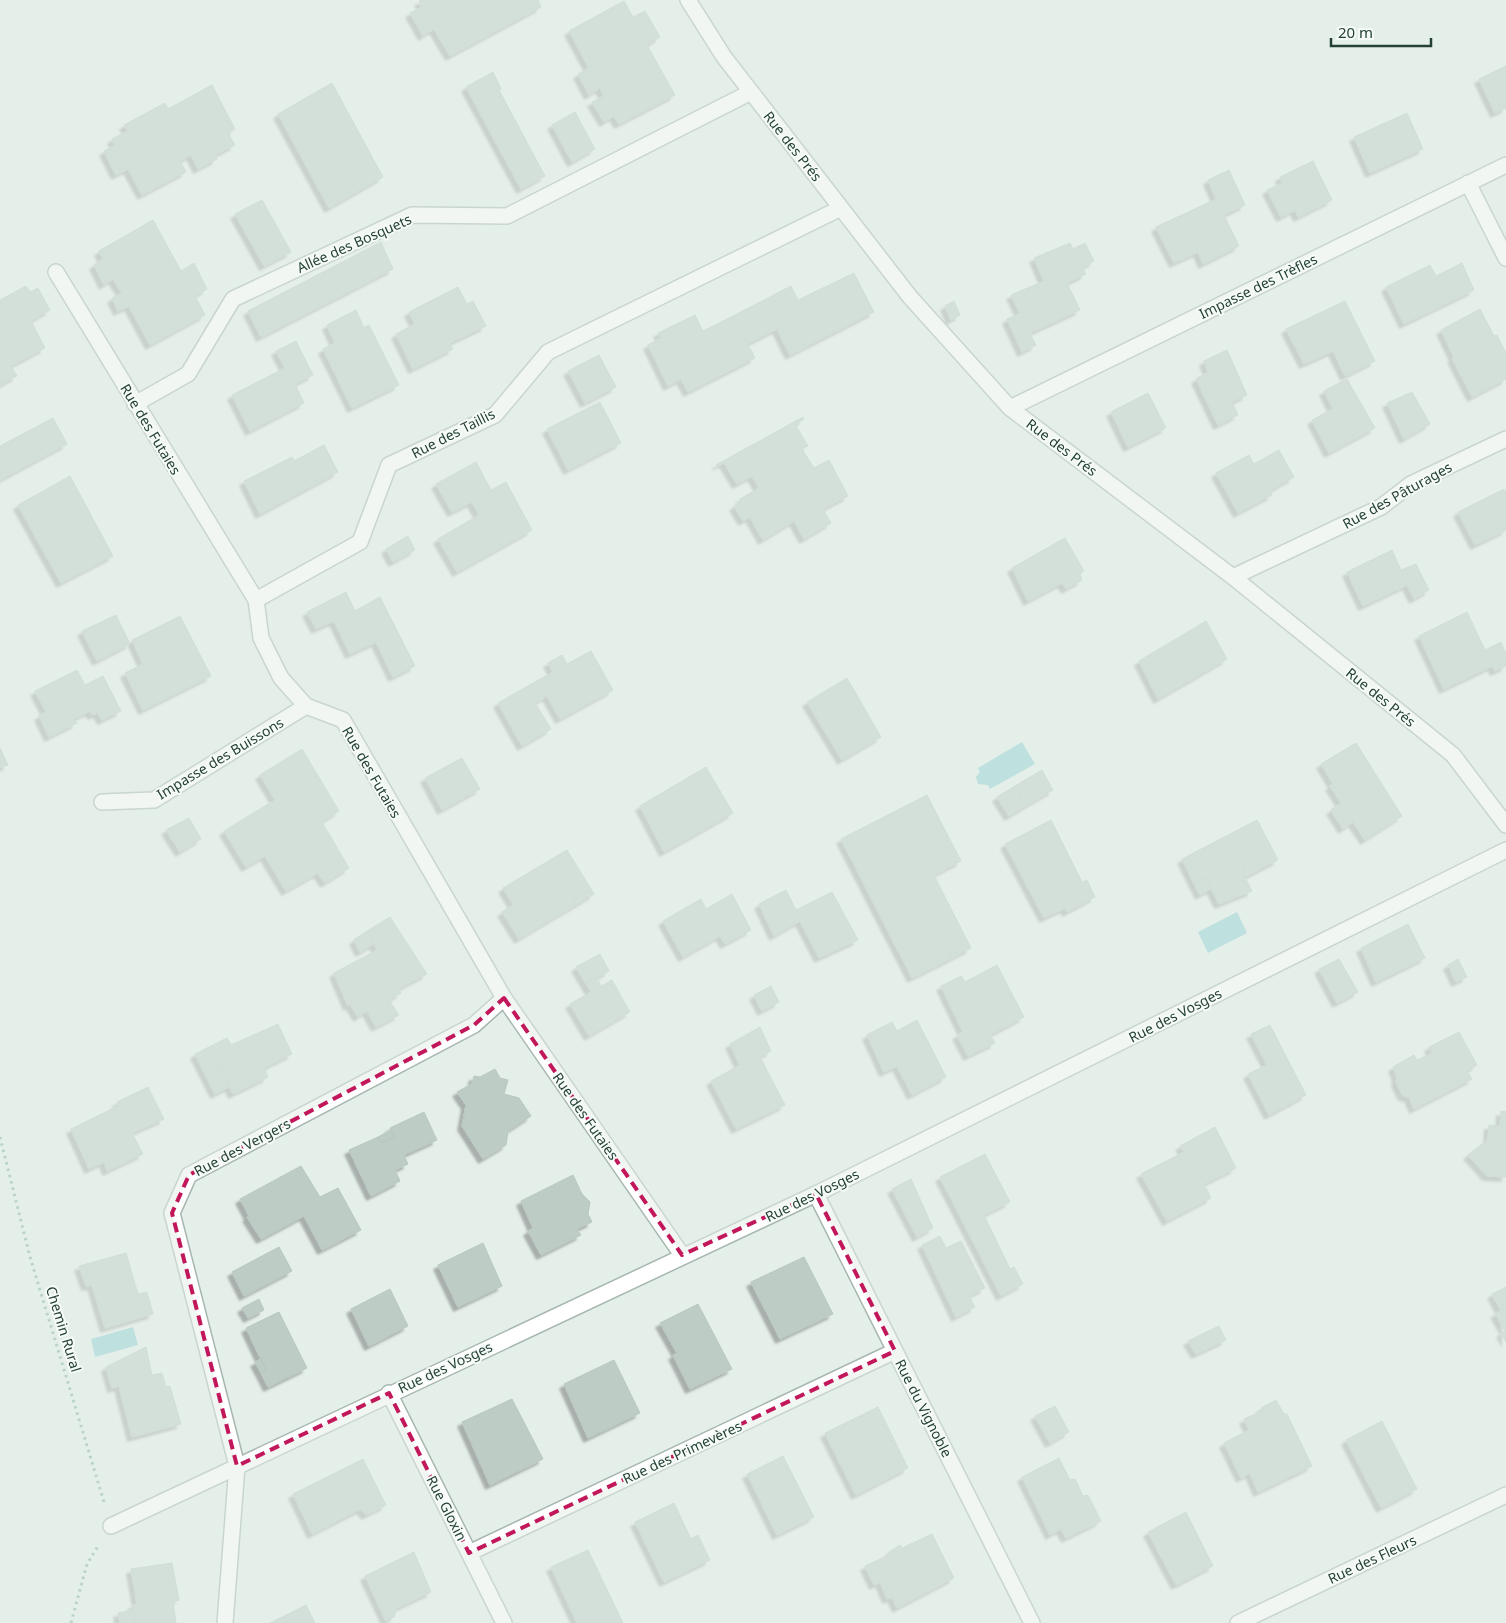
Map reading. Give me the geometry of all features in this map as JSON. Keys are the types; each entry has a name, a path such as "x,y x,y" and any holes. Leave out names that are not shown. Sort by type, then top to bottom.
{"street":[{"name":"Rue des Prés","path":"688,0 724,57 910,297 1010,408 1233,577 1453,755 1506,825"},
{"name":"Allée des Bosquets","path":"135,404 188,374 233,299 412,215 507,216 751,92"},
{"name":"Impasse des Trèfles","path":"1010,408 1506,165"},
{"path":"1468,182 1506,258"},
{"name":"Rue des Taillis","path":"256,600 360,542 389,464 495,415 548,352 841,208"},
{"name":"Rue des Futaies","path":"56,272 256,600 262,638 280,678 306,706 342,720 504,998 682,1255"},
{"name":"Rue des Pâturages","path":"1233,577 1381,506 1411,484 1506,439"},
{"name":"Impasse des Buissons","path":"102,802 154,800 306,706"},
{"name":"Rue des Vosges","path":"111,1526 682,1255 816,1194 1506,850"},
{"name":"Rue des Vergers","path":"224,1623 237,1466 172,1213 189,1175 474,1026 504,998"},
{"name":"Rue du Vignoble","path":"816,1194 1032,1623"},
{"name":"Rue des Primevères","path":"469,1553 895,1351"},
{"name":"Rue Gloxin","path":"389,1393 504,1623"},
{"name":"Rue des Fleurs","path":"1238,1623 1506,1496"}],"path":[{"name":"Chemin Rural","path":"0,1137 30,1257 111,1526"},
{"path":"71,1623 87,1564 111,1526"}],"highlighted area":[{"path":"504,998 682,1255 816,1194 895,1351 469,1553 389,1393 237,1466 172,1213 189,1175 474,1025"}],"water":[{"path":"1022,742 1035,764 990,789 988,785 978,784 976,777 980,772 978,768"},
{"path":"1237,912 1247,933 1208,953 1198,932"},
{"path":"133,1327 138,1345 95,1357 91,1339"}],"building":[{"path":"538,0 541,7 450,56 434,29 423,36 410,13 422,7 419,1"},
{"path":"624,1 633,17 645,11 660,37 647,45 675,95 619,124 614,116 604,122 592,102 604,96 600,88 589,95 578,74 589,68 569,31"},
{"path":"1506,66 1506,108 1495,113 1479,79"},
{"path":"493,72 501,89 499,90 545,176 521,189 466,87"},
{"path":"332,83 383,177 329,208 278,114"},
{"path":"212,85 235,129 228,133 235,145 215,155 217,159 198,169 191,155 180,161 186,172 142,195 128,169 116,175 104,151 115,145 112,139 128,131 124,125 165,103 168,109"},
{"path":"575,112 595,149 572,162 552,125"},
{"path":"1407,113 1423,149 1370,173 1354,137"},
{"path":"1313,161 1332,200 1298,217 1295,210 1281,217 1267,190 1282,183 1280,177"},
{"path":"1229,170 1245,205 1224,215 1239,246 1203,264 1198,252 1174,263 1156,227 1216,199 1208,180"},
{"path":"262,200 291,252 264,266 235,214"},
{"path":"153,220 181,271 194,263 207,289 195,296 205,315 150,345 129,306 118,311 112,298 122,293 113,279 104,285 94,265 103,259 99,251"},
{"path":"381,242 393,269 261,337 248,311"},
{"path":"1070,243 1073,249 1085,243 1094,261 1082,268 1086,274 1067,283 1080,310 1030,333 1036,345 1022,352 1007,319 1020,313 1011,295 1044,281 1034,258"},
{"path":"1462,263 1474,290 1404,324 1386,287 1430,265 1436,276"},
{"path":"854,273 874,312 790,355 777,329 747,344 733,316 791,286 798,300"},
{"path":"26,286 30,292 38,288 50,310 31,321 45,348 11,366 17,376 0,385 0,300"},
{"path":"458,287 467,304 473,301 486,326 450,343 453,349 413,369 396,334 415,324 409,312"},
{"path":"954,301 960,315 951,320 945,306"},
{"path":"1345,301 1375,361 1345,376 1333,351 1304,364 1286,329"},
{"path":"1480,309 1494,336 1497,335 1506,353 1506,379 1472,397 1452,358 1454,357 1441,330"},
{"path":"356,310 364,328 369,325 399,385 352,408 323,349 335,343 327,325"},
{"path":"695,315 703,331 733,316 755,358 688,392 681,379 668,386 648,345 661,338 658,333"},
{"path":"296,341 313,375 295,384 304,403 250,431 232,395 285,368 276,351"},
{"path":"1227,350 1247,395 1232,402 1238,415 1218,425 1196,379 1208,372 1204,361"},
{"path":"599,355 616,387 585,403 568,371"},
{"path":"1347,379 1375,428 1329,453 1312,420 1333,409 1324,391"},
{"path":"1412,392 1430,424 1404,439 1387,403"},
{"path":"1148,393 1166,428 1128,447 1111,412"},
{"path":"600,402 621,443 568,470 547,429"},
{"path":"803,417 804,419 795,424 808,446 802,449 814,468 829,460 848,496 823,509 831,523 804,539 794,521 763,540 750,517 743,521 734,506 742,501 740,499 759,488 752,476 737,484 724,463 716,465"},
{"path":"53,418 67,444 0,480 0,446"},
{"path":"324,445 338,472 260,514 244,481 292,457 294,461"},
{"path":"1279,450 1294,477 1269,491 1272,495 1238,513 1216,473 1249,455 1254,464"},
{"path":"476,462 491,490 506,482 532,530 457,572 438,539 479,515 472,502 452,512 436,484"},
{"path":"70,476 113,556 61,583 18,505"},
{"path":"1504,489 1506,493 1506,530 1475,545 1458,512"},
{"path":"408,536 415,550 393,562 386,549"},
{"path":"1065,538 1084,571 1080,574 1082,580 1066,589 1062,583 1028,601 1012,568"},
{"path":"1392,550 1401,570 1416,564 1429,590 1414,599 1407,585 1363,606 1347,572"},
{"path":"346,592 355,611 380,597 415,666 393,677 376,642 350,654 334,621 316,629 307,612"},
{"path":"1467,612 1485,650 1501,642 1506,654 1506,666 1495,671 1492,666 1444,689 1419,636"},
{"path":"116,615 130,644 97,661 82,631"},
{"path":"180,616 211,676 143,710 125,673 143,664 132,640"},
{"path":"1206,621 1227,659 1158,699 1139,661"},
{"path":"591,651 613,690 560,719 547,696 535,703 551,729 522,746 498,703 553,672 548,663 562,655 567,664"},
{"path":"77,670 85,685 103,676 121,711 102,720 98,713 92,715 90,711 74,719 77,723 49,737 39,716 46,712 35,691"},
{"path":"847,678 881,737 842,760 807,702"},
{"path":"1356,743 1368,762 1333,784 1321,764"},
{"path":"0,748 8,765 0,768"},
{"path":"302,749 339,811 322,822 349,868 325,883 318,873 286,891 265,856 246,867 224,831 275,800 260,775"},
{"path":"462,758 480,789 442,810 425,778"},
{"path":"1368,762 1402,816 1365,840 1353,822 1343,829 1331,810 1341,803 1330,786"},
{"path":"706,767 733,813 664,852 640,806"},
{"path":"1042,770 1053,790 1026,806 1015,786"},
{"path":"1015,786 1026,806 1009,816 997,797"},
{"path":"927,795 961,861 934,875 944,895 924,905 952,958 912,978 841,839"},
{"path":"189,818 201,839 180,852 166,830"},
{"path":"1051,820 1082,882 1087,880 1095,897 1067,912 1065,908 1044,918 1005,844"},
{"path":"1257,820 1273,850 1246,863 1242,872 1252,891 1219,904 1206,878 1194,883 1182,859"},
{"path":"567,850 591,889 573,900 576,905 547,922 543,917 527,927 503,888"},
{"path":"1273,850 1278,860 1245,877 1242,872 1246,863"},
{"path":"1206,878 1211,889 1200,895 1194,883"},
{"path":"591,889 594,894 576,905 573,900"},
{"path":"786,890 796,910 832,892 858,940 819,958 800,921 774,936 759,904"},
{"path":"732,894 751,930 725,944 720,936 683,957 663,921 701,899 706,909"},
{"path":"944,895 971,948 952,958 924,905"},
{"path":"513,905 527,927 543,917 547,922 519,939 502,912"},
{"path":"390,917 427,974 398,989 401,993 389,1000 399,1015 376,1027 367,1011 358,1017 350,1004 348,1006 334,973 377,950 367,931"},
{"path":"1408,924 1425,958 1376,982 1361,948"},
{"path":"367,931 374,944 360,952 354,940"},
{"path":"600,954 609,971 586,984 576,967"},
{"path":"1339,959 1358,992 1337,1003 1319,969"},
{"path":"1458,959 1467,977 1456,982 1448,965"},
{"path":"997,965 1024,1017 990,1035 995,1043 968,1056 957,1035 963,1032 941,986 961,976 965,982"},
{"path":"597,978 601,986 591,992 586,984"},
{"path":"612,980 630,1012 589,1036 570,1004"},
{"path":"771,986 779,1002 762,1011 754,995"},
{"path":"917,1020 946,1077 912,1095 897,1066 884,1072 867,1035 892,1022 897,1031"},
{"path":"278,1024 292,1054 264,1068 268,1077 233,1094 220,1066 205,1074 195,1054 227,1038 231,1045"},
{"path":"1270,1025 1306,1095 1269,1115 1248,1074 1267,1065 1251,1034"},
{"path":"760,1027 771,1051 760,1057 785,1105 736,1129 711,1081 740,1065 730,1044"},
{"path":"1459,1032 1477,1065 1467,1071 1472,1079 1414,1109 1409,1097 1403,1096 1396,1082 1397,1077 1393,1067 1414,1055 1417,1060 1432,1053 1429,1047"},
{"path":"220,1066 229,1087 215,1094 205,1074"},
{"path":"495,1069 500,1078 508,1080 504,1094 519,1098 531,1116 508,1131 506,1145 483,1159 462,1126 466,1105 457,1092 472,1084 474,1076 480,1077"},
{"path":"148,1087 164,1119 132,1133 143,1154 107,1171 104,1162 89,1169 71,1129 118,1106 117,1102"},
{"path":"1501,1111 1506,1112 1506,1177 1487,1176 1468,1155 1488,1140 1489,1125 1500,1126"},
{"path":"424,1112 437,1140 404,1155 408,1164 395,1170 400,1181 371,1196 349,1150 378,1137 381,1143 394,1137 390,1128"},
{"path":"1215,1127 1236,1168 1204,1184 1211,1198 1167,1221 1141,1174 1184,1152 1180,1146"},
{"path":"391,1130 394,1137 381,1143 378,1137"},
{"path":"985,1154 1010,1202 984,1215 1010,1269 1014,1267 1023,1284 1001,1296 940,1177"},
{"path":"301,1166 320,1197 338,1188 361,1230 322,1250 304,1216 261,1239 247,1217 249,1216 240,1199"},
{"path":"573,1175 582,1194 590,1202 588,1214 592,1222 577,1229 581,1235 541,1255 528,1231 533,1228 521,1201"},
{"path":"911,1179 933,1228 917,1237 892,1189"},
{"path":"940,1236 946,1248 961,1241 985,1288 969,1296 975,1307 956,1317 922,1245"},
{"path":"483,1243 502,1286 458,1307 438,1265"},
{"path":"279,1247 292,1271 244,1296 232,1272"},
{"path":"126,1253 138,1294 147,1292 153,1314 105,1328 92,1285 86,1286 79,1266"},
{"path":"804,1257 833,1314 780,1339 751,1282"},
{"path":"1506,1287 1506,1342 1501,1333 1505,1331 1495,1313 1501,1311 1492,1294"},
{"path":"390,1289 408,1326 369,1346 351,1309"},
{"path":"259,1299 264,1310 248,1318 242,1308"},
{"path":"698,1304 732,1369 690,1389 673,1355 677,1353 660,1323"},
{"path":"279,1312 307,1368 268,1387 261,1373 266,1370 246,1328"},
{"path":"1219,1326 1226,1340 1196,1354 1188,1341"},
{"path":"146,1347 152,1375 162,1373 166,1387 170,1386 181,1424 132,1437 119,1386 112,1388 106,1367"},
{"path":"261,1359 266,1370 261,1373 255,1362"},
{"path":"614,1360 640,1413 588,1438 564,1384"},
{"path":"512,1399 543,1459 490,1485 462,1422"},
{"path":"1276,1400 1284,1414 1287,1414 1312,1466 1258,1492 1250,1473 1241,1478 1224,1443 1249,1430 1244,1419 1263,1411 1261,1408"},
{"path":"1055,1406 1069,1432 1050,1443 1035,1416"},
{"path":"878,1407 908,1468 856,1495 825,1433"},
{"path":"1382,1421 1417,1489 1381,1508 1346,1440"},
{"path":"783,1456 814,1517 777,1535 747,1474"},
{"path":"1059,1458 1070,1480 1075,1479 1083,1496 1088,1495 1101,1521 1066,1538 1061,1529 1050,1535 1022,1477"},
{"path":"363,1459 386,1505 366,1515 361,1509 312,1534 293,1494"},
{"path":"674,1503 691,1539 698,1535 710,1560 664,1582 635,1522"},
{"path":"1186,1512 1213,1566 1176,1585 1148,1532"},
{"path":"932,1534 954,1578 897,1608 892,1597 887,1599 880,1582 874,1585 865,1566 891,1554 889,1552 900,1545 902,1548"},
{"path":"588,1550 623,1623 577,1623 551,1567"},
{"path":"414,1552 431,1592 397,1608 394,1617 386,1621 365,1576"},
{"path":"172,1563 179,1600 173,1602 176,1623 135,1623 132,1605 137,1604 131,1569"},
{"path":"306,1605 315,1623 270,1623"},
{"path":"133,1610 135,1623 120,1623 118,1613"}]}
